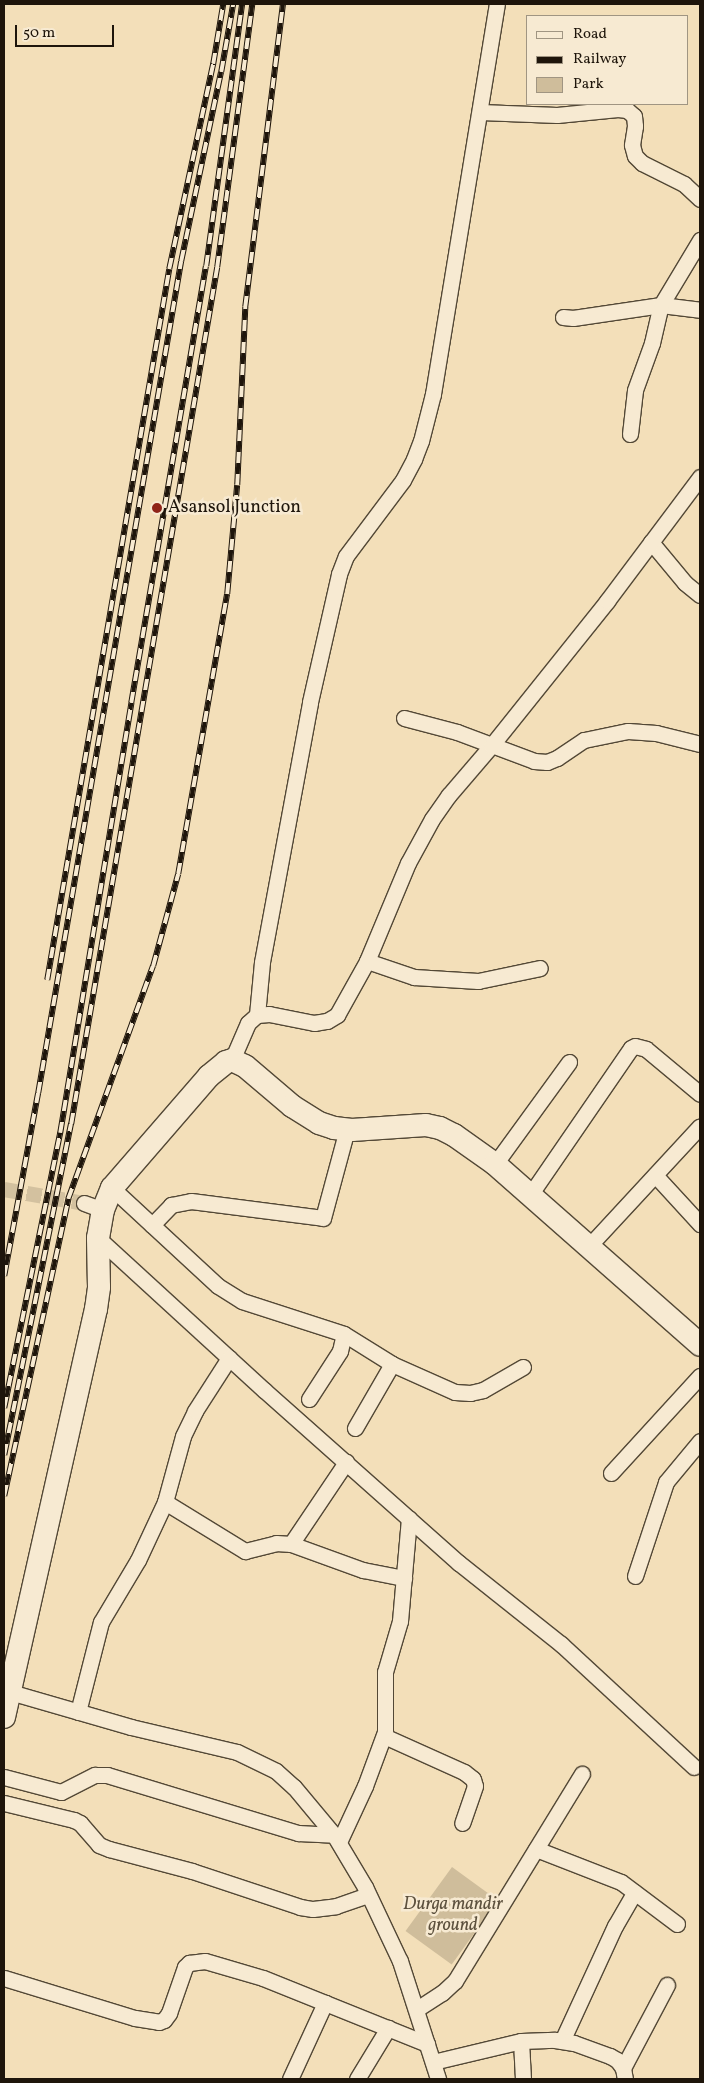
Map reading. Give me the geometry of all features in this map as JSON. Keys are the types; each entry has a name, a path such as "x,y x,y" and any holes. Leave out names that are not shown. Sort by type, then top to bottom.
{"street":[{"path":"257,1015 262,962 309,711 339,574 346,556 403,480 421,441 433,394 497,4"},
{"path":"480,112 557,115 618,109 627,110 634,116 635,126 632,145 635,156 642,163 684,184 700,199"},
{"path":"630,434 635,390 652,343 661,305 700,240"},
{"path":"563,317 574,318 661,305 700,310"},
{"path":"4,1717 96,1309 99,1287 98,1238 94,1206 210,1076 232,1060 248,1023 257,1015 269,1014 314,1023 327,1021 337,1014 367,961 408,863 432,819 449,795 491,746 607,601 700,477"},
{"path":"652,542 685,583 700,595"},
{"path":"404,718 457,732 534,761 546,762 557,758 584,740 628,731 656,733 700,744"},
{"path":"367,961 414,977 478,981 540,968"},
{"path":"530,1195 631,1048 635,1046 646,1049 700,1094"},
{"path":"232,1060 245,1066 292,1106 319,1123 346,1129 426,1125 454,1135 495,1164 700,1345"},
{"path":"495,1164 569,1062"},
{"path":"588,1246 700,1126"},
{"path":"152,1225 171,1205 191,1200 323,1218 346,1129"},
{"path":"654,1175 700,1224"},
{"path":"112,1188 230,1295 344,1334 392,1364 455,1392 470,1393 483,1390 523,1367"},
{"path":"98,1238 229,1358 459,1563 561,1644 694,1767"},
{"path":"309,1398 340,1351 344,1334"},
{"path":"78,1712 101,1622 138,1560 164,1502 184,1436 195,1411 229,1358"},
{"path":"355,1428 392,1364"},
{"path":"611,1473 700,1376"},
{"path":"635,1576 666,1482 700,1441"},
{"path":"291,1544 346,1462"},
{"path":"164,1502 245,1551 276,1543 291,1544 363,1570 404,1578"},
{"path":"337,1839 384,1736 387,1721 385,1672 400,1621 409,1518"},
{"path":"10,1692 131,1727 237,1752 255,1759 276,1771 294,1787 337,1839 368,1895 400,1961 438,2079"},
{"path":"384,1736 464,1772 473,1779 475,1786 462,1823"},
{"path":"417,2009 442,1993 454,1980 582,1774"},
{"path":"4,1777 61,1792 95,1775 107,1775 298,1833 337,1839"},
{"path":"4,1803 74,1820 99,1845 109,1849 192,1871 300,1906 313,1909 330,1907 368,1895"},
{"path":"536,1849 621,1882 677,1924"},
{"path":"562,2041 615,1926 635,1892"},
{"path":"4,1978 135,2018 159,2022 164,2020 169,2013 185,1967 189,1963 205,1961 263,1978 427,2044"},
{"path":"624,2074 667,1985"},
{"path":"290,2079 325,2003"},
{"path":"357,2079 388,2028"},
{"path":"521,2041 523,2079"},
{"path":"433,2062 521,2041 562,2041 574,2043 618,2060 624,2074"}],"green space":[{"name":"Durga mandir ground","path":"452,1867 498,1901 452,1964 406,1931"}],"tunnel":[{"path":"4,1189 84,1203"}],"railway":[{"path":"47,980 169,269 213,64 223,4"},
{"path":"4,1276 38,1093 181,261 221,72 233,4"},
{"path":"4,1408 60,1133 206,266 242,4"},
{"path":"4,1455 71,1124 217,267 252,4"},
{"path":"4,1496 68,1199 153,966 178,874 227,594 237,485 245,307 283,4"}],"place":[{"name":"Asansol Junction","path":"157,508"}]}
